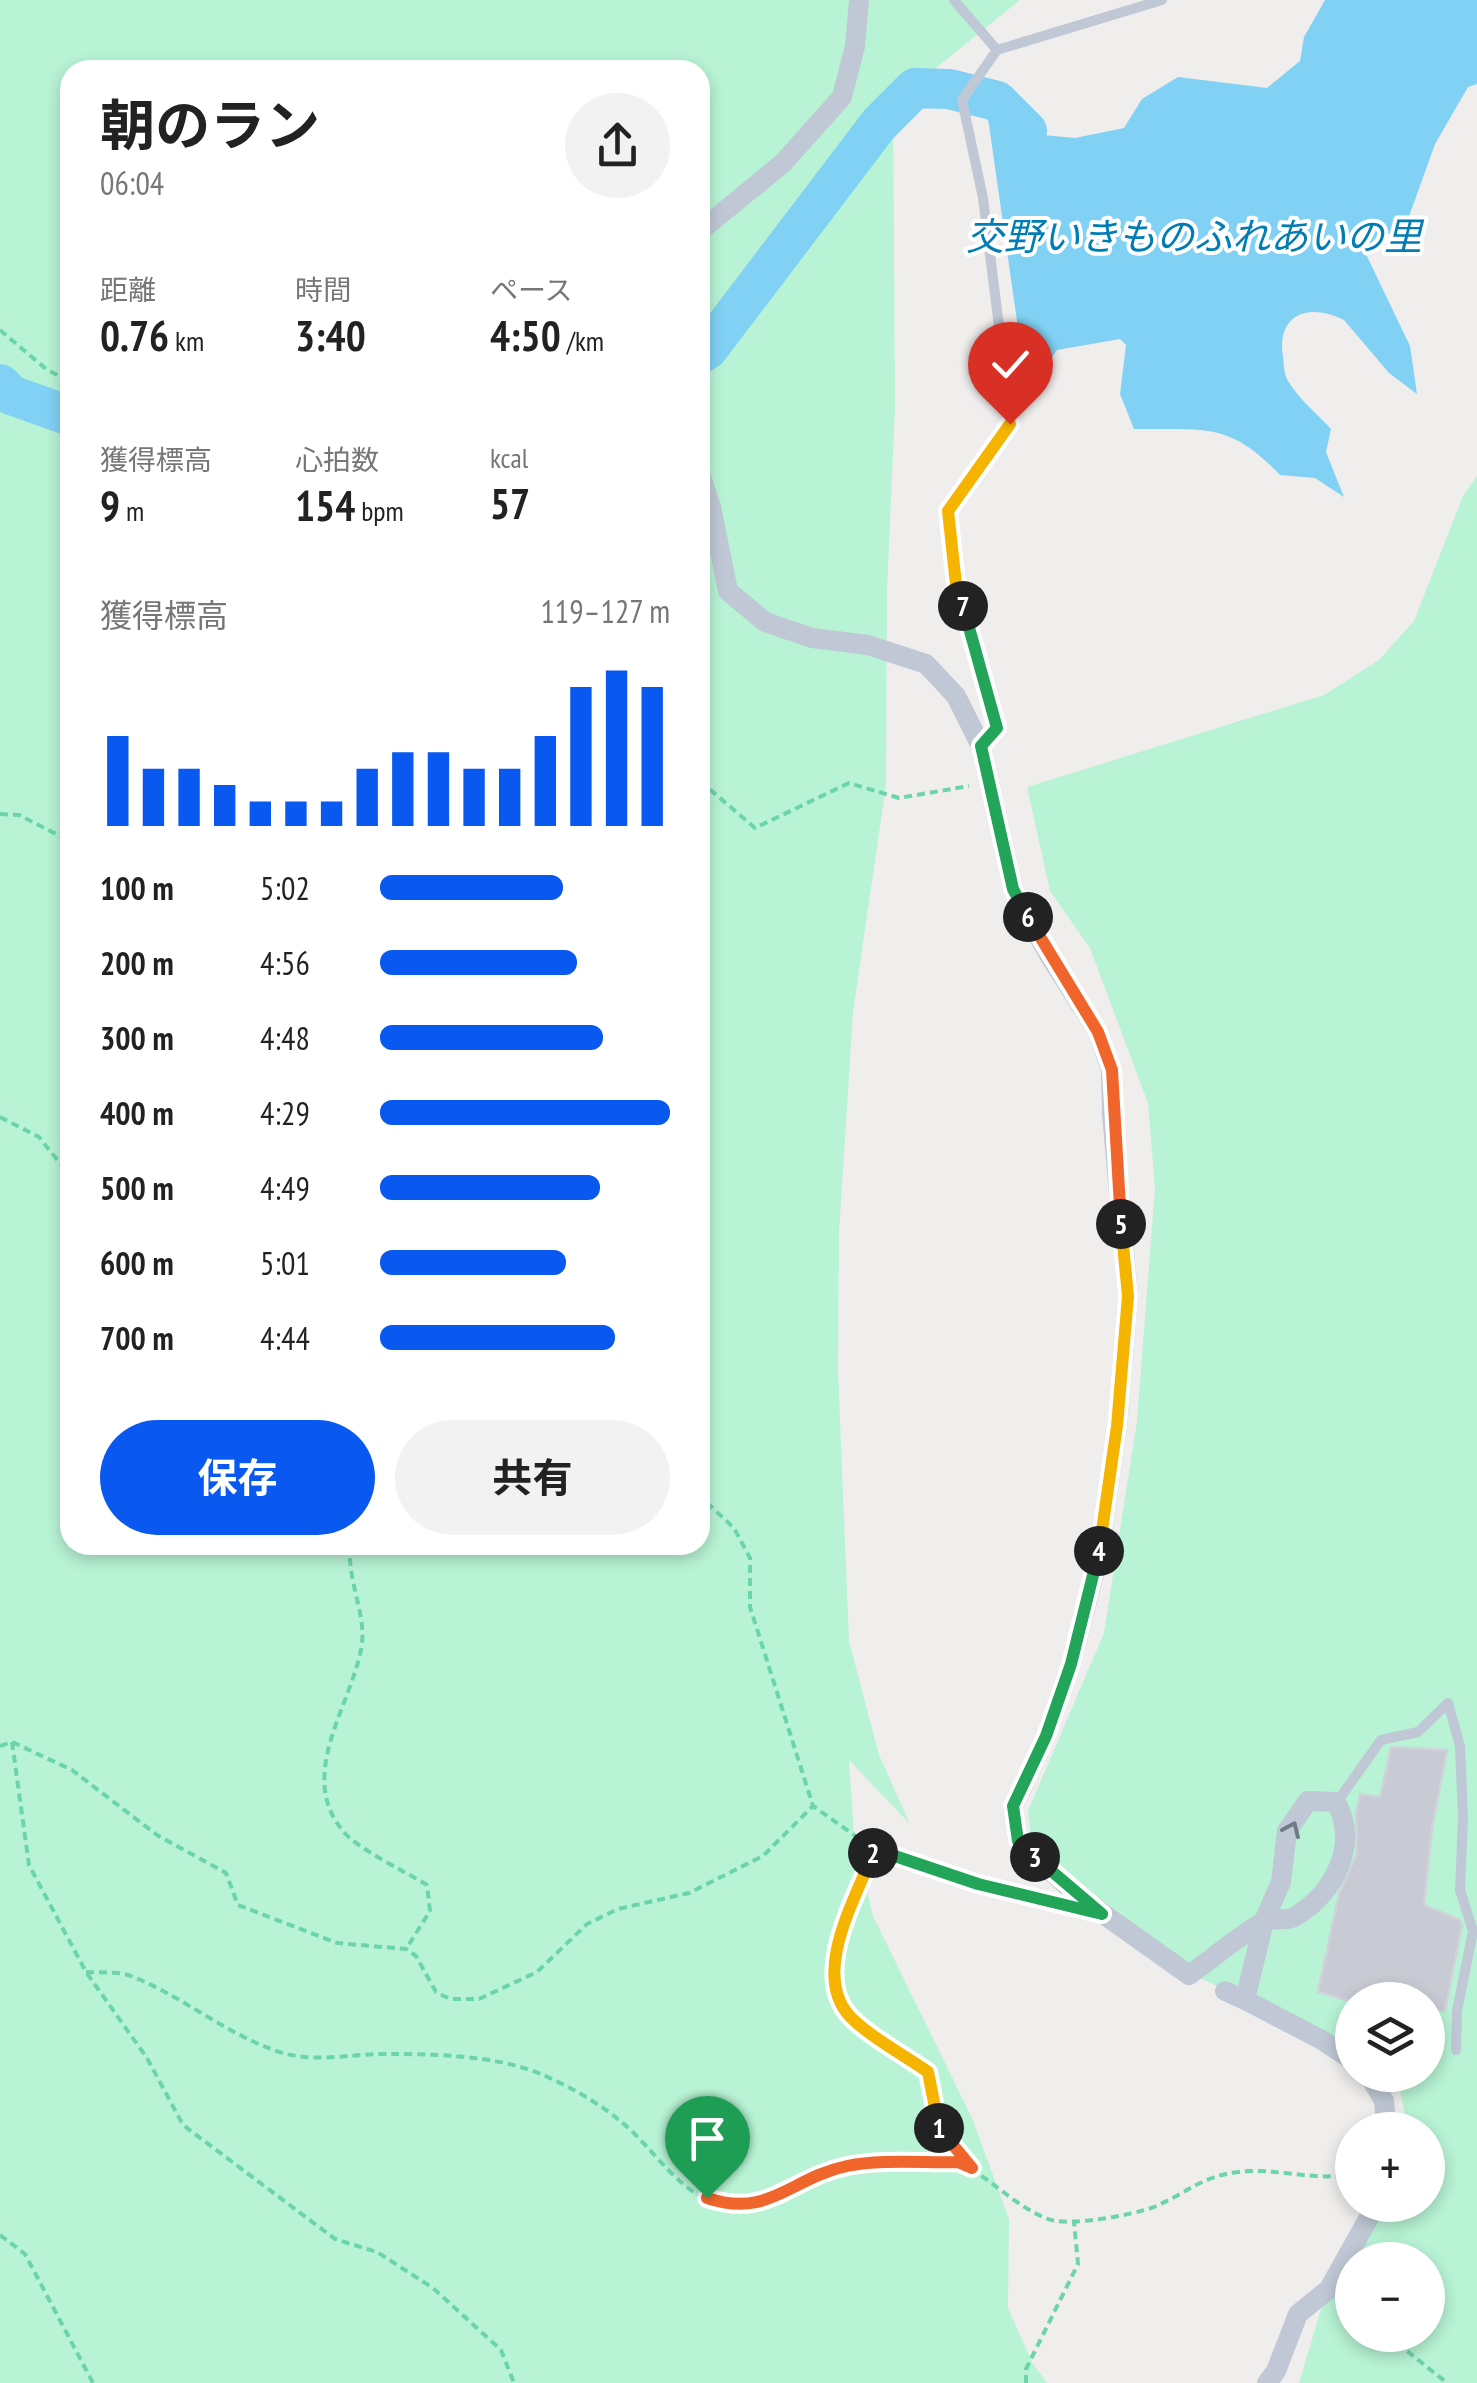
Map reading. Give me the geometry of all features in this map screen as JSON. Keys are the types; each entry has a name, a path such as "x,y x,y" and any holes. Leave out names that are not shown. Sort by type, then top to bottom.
{"street":[{"path":"710,223 783,163 842,97 854,46 859,0"},
{"path":"710,505 728,592 765,622 812,638 868,646 926,664 956,696 981,746 1013,889 1098,1032 1112,1070 1112,1114 1128,1296 1117,1426 1098,1558 1071,1664 1046,1736 1013,1806 1018,1841 1078,1896 1206,1983 1335,2049"},
{"path":"1206,1983 1264,1921 1293,1918 1330,1888 1343,1858 1346,1820 1336,1802 1308,1801 1287,1830 1281,1882 1264,1921 1245,2000"},
{"path":"1267,2383 1276,2371 1298,2314 1330,2289 1367,2222"}],"lane":[{"path":"954,0 997,50"},
{"path":"1010,424 984,198 962,100 997,50 1162,0"},
{"path":"1336,1802 1381,1740 1418,1732 1448,1703 1460,1746 1460,1890 1474,1931 1457,2010 1456,2050"}],"path":[{"path":"0,330 60,377"},
{"path":"981,746 997,728 956,584 948,511 1010,424"},
{"path":"710,790 754,828 848,783 898,798 990,782"},
{"path":"0,814 19,815 60,836"},
{"path":"0,1117 39,1137 60,1163"},
{"path":"710,1506 734,1528 750,1558 750,1607 813,1806 874,1849 978,1884 1066,1905"},
{"path":"349,1555 348,1568 362,1622 361,1649 325,1760 325,1802 344,1834 427,1885 430,1910 406,1949"},
{"path":"0,1746 12,1742 72,1770 157,1835 226,1873 238,1905 337,1944 406,1949 416,1956 436,1992 450,1999 479,1999 538,1972 588,1924 618,1909 689,1894 763,1856 813,1806"},
{"path":"12,1742 28,1864 86,1972 147,2058 183,2125 335,2240 377,2252 433,2288 501,2350 514,2383"},
{"path":"874,1849 833,1959 834,1992 848,2015 928,2072 940,2132 972,2168 1009,2198 1050,2220 1074,2222 1152,2208 1206,2177 1241,2171 1335,2174"},
{"path":"86,1972 128,1974 222,2026 287,2054 480,2059 538,2073 583,2095 620,2120 680,2180 707,2198 732,2206 764,2202 820,2174 851,2165 958,2162 972,2168"},
{"path":"1026,2383 1026,2369 1078,2264 1074,2222"},
{"path":"0,2235 25,2254 93,2383"},
{"path":"1408,2352 1447,2383"}],"green space":[{"path":"0,0 1020,0 893,103 895,407 887,590 886,785 853,1012 839,1232 838,1370 849,1641 879,1755 910,1824 849,1760 854,1834 873,1916 972,2118 1009,2219 1008,2308 1033,2364 1047,2383 0,2383"},
{"path":"1477,476 1477,2383 1299,2383 1324,2299 1335,2279 1335,2352 1445,2352 1445,2242 1355,2242 1366,2222 1445,2222 1445,2112 1405,2112 1400,2092 1445,2092 1445,1982 1335,1982 1335,2043 1173,1965 1031,1838 1028,1811 1104,1633 1137,1421 1155,1188 1148,1103 1090,948 1050,891 1027,787 1324,695 1379,660 1414,621 1463,496"}],"water":[{"name":"交野いきものふれあいの里","path":"1325,0 1477,0 1477,84 1468,87 1435,144 1407,222 1364,250 1410,346 1417,394 1389,373 1344,320 1307,312 1290,322 1282,342 1284,366 1292,387 1331,429 1326,452 1344,497 1315,478 1280,475 1246,445 1230,437 1198,430 1134,429 1120,394 1126,345 1120,339 1057,350 1027,391 984,90 1016,96 1018,113 1043,135 1075,138 1124,128 1142,99 1178,77 1267,88 1300,61 1304,37"}],"building":[{"path":"1391,1747 1447,1750 1432,1829 1424,1905 1460,1920 1462,1926 1445,2011 1445,1982 1335,1982 1335,1997 1318,1992 1339,1894 1357,1854 1360,1794 1380,1797"}],"waterway":[{"path":"710,346 879,124 915,88 949,89 997,101 1027,131"},
{"path":"0,384 11,395 60,412"}],"route":[{"path":"707,2198 732,2206 764,2202 820,2174 851,2165 958,2162 972,2168 940,2132 928,2072 848,2015 834,1992 833,1959 874,1849 978,1884 1102,1914 1018,1841 1013,1806 1046,1736 1071,1664 1098,1558 1117,1426 1128,1296 1112,1114 1112,1070 1098,1032 1013,889 981,746 997,728 956,584 948,511 1010,424"}]}
